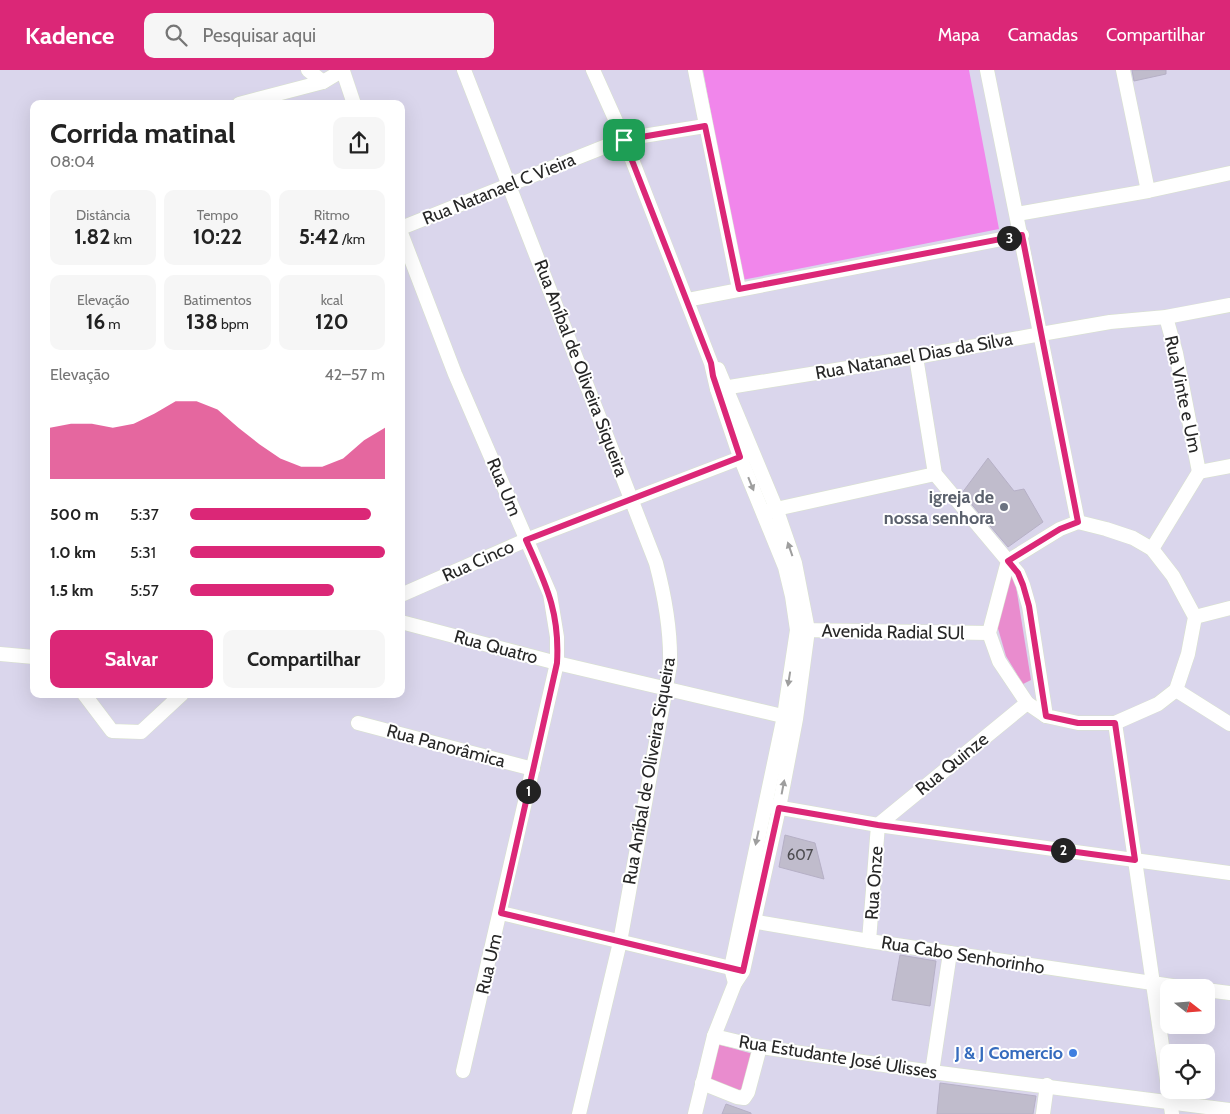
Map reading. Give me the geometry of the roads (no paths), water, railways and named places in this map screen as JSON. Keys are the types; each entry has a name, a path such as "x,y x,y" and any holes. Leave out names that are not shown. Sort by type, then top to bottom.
{"street":[{"path":"308,70 323,82"},
{"path":"254,100 323,82 343,70 353,100"},
{"name":"Rua Aníbal de Oliveira Siqueira","path":"464,70 656,563 666,602 671,639 670,665 620,942 579,1114"},
{"path":"592,70 624,140 711,363 719,371 721,388 746,455 762,513 785,567 802,630"},
{"path":"694,70 739,289"},
{"path":"987,70 1022,235 1078,522"},
{"path":"1123,70 1148,190"},
{"name":"Rua Natanael C Vieira","path":"405,226 624,140 705,126"},
{"path":"1017,214 1230,173"},
{"path":"687,300 1022,235"},
{"name":"Rua Um","path":"405,243 455,374 550,594 557,637 557,663 501,913 463,1071"},
{"name":"Rua Natanael Dias da Silva","path":"721,388 916,357 1110,322 1166,317 1230,305"},
{"name":"Rua Vinte e Um","path":"1166,317 1176,353 1199,472"},
{"path":"916,357 935,474 1018,573 1023,585 1029,606 1046,716"},
{"path":"746,455 776,508 795,563 802,630 779,808 747,920"},
{"name":"Rua Cinco","path":"405,593 526,540 746,455"},
{"path":"1152,549 1199,472 1230,466"},
{"path":"762,513 776,508 935,474"},
{"path":"1078,522 1133,538 1152,549 1173,576 1195,617 1188,654 1176,690 1158,704 1115,723 1078,723 1046,716 1027,703 999,661 989,633 1008,561 1060,529 1078,522"},
{"path":"1195,617 1230,608"},
{"name":"Rua Quatro","path":"405,623 557,663 790,717"},
{"name":"Avenida Radial SUl","path":"802,630 989,633"},
{"path":"0,654 30,656"},
{"path":"1176,690 1230,724"},
{"path":"87,698 112,731 141,732 178,698"},
{"name":"Rua Quinze","path":"878,825 1027,703"},
{"path":"695,1114 714,1036 736,974 747,920 764,804 790,717"},
{"name":"Rua Panorâmica","path":"358,723 533,769"},
{"path":"1115,723 1171,1107"},
{"path":"764,804 878,825 1230,873"},
{"name":"Rua Onze","path":"869,941 878,825"},
{"path":"501,913 620,942 736,974"},
{"name":"Rua Cabo Senhorinho","path":"747,920 869,941 1160,984"},
{"path":"932,1072 950,953"},
{"path":"1215,991 1230,993"},
{"name":"Rua Estudante José Ulisses","path":"714,1036 760,1047 932,1072 1048,1085 1171,1107 1230,1110"},
{"path":"702,1083 744,1098 748,1092 760,1047"},
{"path":"1043,1114 1048,1085"}],"place":[{"name":"igreja de nossa senhora","path":"1004,507"},
{"name":"J & J Comercio","path":"1073,1053"}]}
